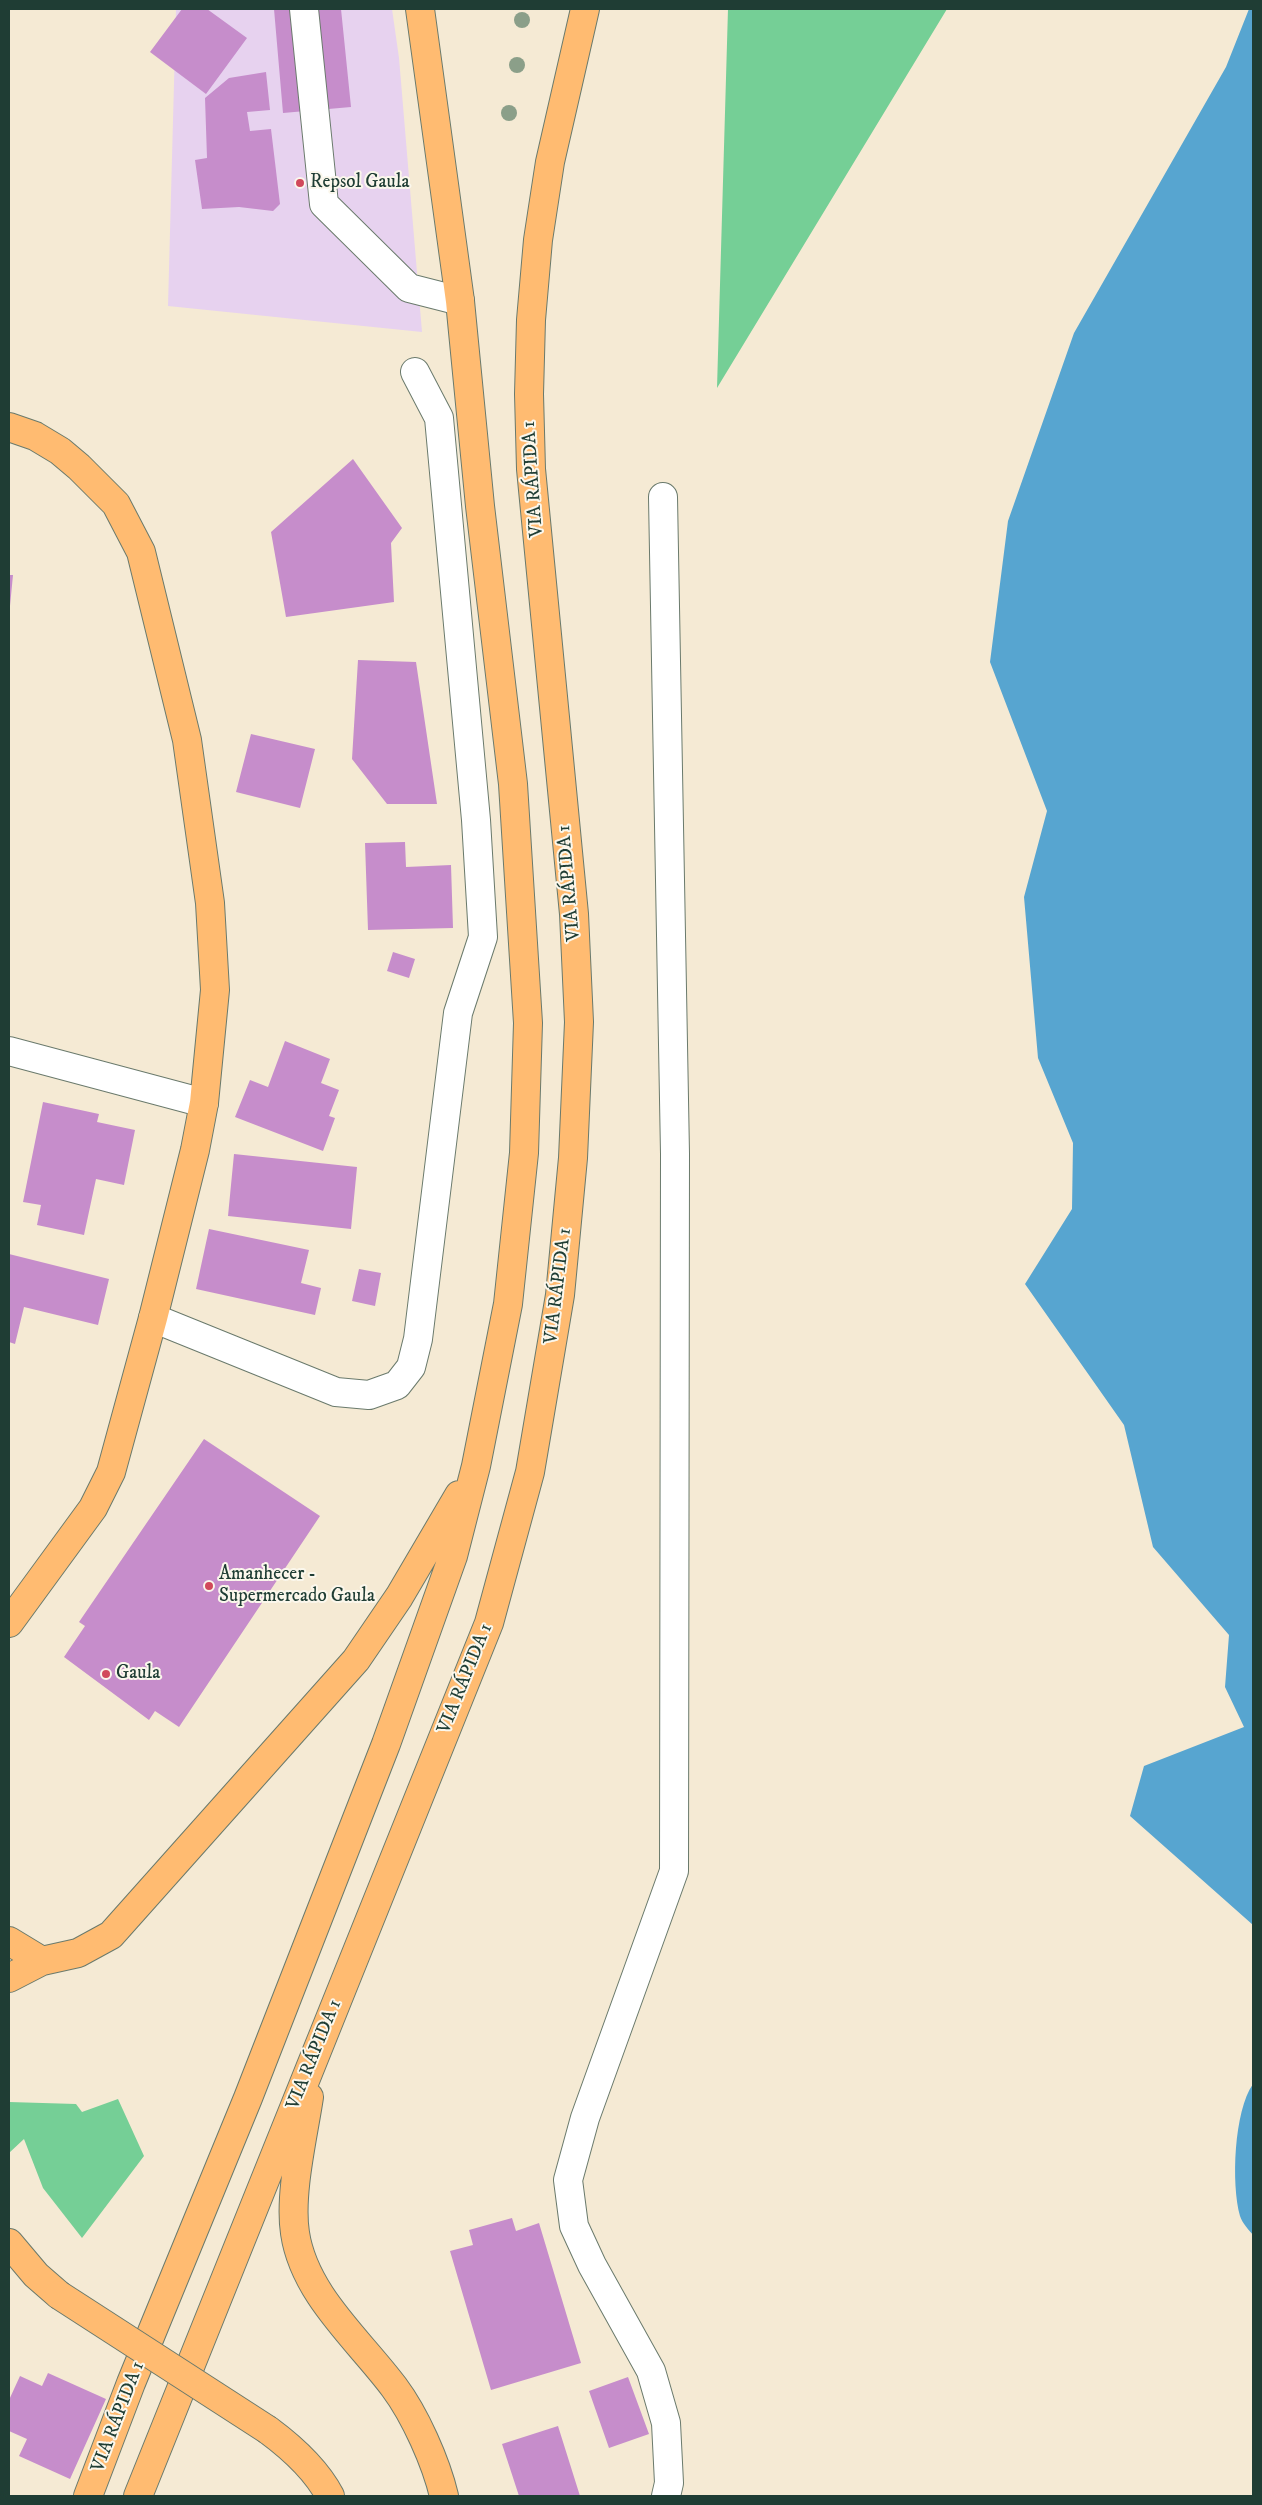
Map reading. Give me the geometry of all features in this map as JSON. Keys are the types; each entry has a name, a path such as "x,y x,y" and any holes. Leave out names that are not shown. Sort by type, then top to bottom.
{"main road":[{"name":"VIA RÁPIDA 1","path":"88,2496 131,2383 248,2098 386,1744 453,1556 476,1466 508,1304 524,1153 528,1023 513,784 480,506 460,301 420,9"},
{"name":"VIA RÁPIDA 1","path":"138,2496 489,1623 530,1472 560,1295 573,1158 579,1022 574,914 531,469 530,320 538,240 550,162 584,9"},
{"path":"9,427 35,436 60,451 80,467 116,504 141,552 187,740 209,894 215,990 204,1103 195,1150 153,1318 111,1472 93,1508 9,1623"},
{"path":"9,1978 42,1961 78,1953 111,1934 356,1660 399,1597 476,1466"},
{"path":"9,1941 42,1961"},
{"path":"316,2052 293,2212 300,2257 310,2280 395,2388 439,2473 444,2496"},
{"path":"9,2244 36,2275 59,2295 268,2430 288,2445 315,2474 330,2496"}],"street":[{"path":"304,9 324,204 409,288 460,301"},
{"path":"153,1318 336,1392 369,1396 397,1385 411,1367 418,1339 458,1013 483,936 476,820 439,418 415,372"},
{"path":"663,497 675,1154 674,1871 585,2118 568,2180 574,2226 592,2266 651,2371 666,2423 669,2483 666,2496"},
{"path":"9,1051 204,1103"}],"shaded area":[{"path":"176,9 392,9 399,58 422,332 168,306"}],"green space":[{"path":"728,9 947,9 717,388"},
{"path":"118,2099 144,2156 82,2238 43,2188 24,2139 9,2153 9,2102 76,2104 82,2112"}],"water":[{"path":"1249,9 1253,9 1253,1925 1130,1816 1144,1766 1244,1727 1225,1687 1229,1635 1153,1547 1124,1425 1025,1284 1072,1209 1073,1143 1038,1058 1024,897 1047,811 990,662 1008,521 1074,333 1226,67"},
{"path":"1253,2084 1253,2235 1240,2216 1237,2202 1235,2167 1238,2129 1247,2096"}],"building":[{"path":"182,9 207,9 247,38 206,94 150,52"},
{"path":"274,9 341,9 351,107 283,113"},
{"path":"266,72 270,110 247,112 250,131 271,129 280,204 273,211 239,207 202,209 195,160 207,158 205,98 229,78"},
{"path":"353,459 402,528 391,543 394,602 286,617 271,532"},
{"path":"9,575 13,575 10,606 9,606"},
{"path":"358,660 416,662 437,804 387,804 352,759"},
{"path":"251,734 315,749 300,808 236,792"},
{"path":"405,842 406,867 451,865 453,928 368,930 365,843"},
{"path":"393,952 415,959 409,978 387,971"},
{"path":"285,1041 330,1059 321,1083 339,1090 329,1116 335,1118 323,1151 235,1117 250,1080 268,1087"},
{"path":"43,1102 99,1114 97,1122 135,1130 124,1185 96,1179 84,1235 37,1225 41,1205 23,1202"},
{"path":"234,1154 357,1167 351,1229 228,1216"},
{"path":"209,1229 309,1250 301,1283 321,1288 315,1315 196,1289"},
{"path":"9,1254 109,1279 98,1325 24,1307 15,1344 9,1342"},
{"path":"359,1269 381,1273 375,1306 352,1301"},
{"name":"Amanhecer - Supermercado Gaula","path":"204,1439 320,1516 179,1727 155,1711 149,1720 64,1657 85,1626 79,1622"},
{"path":"512,2218 516,2231 539,2223 581,2363 491,2390 450,2251 473,2245 469,2230"},
{"path":"48,2373 106,2399 70,2479 19,2456 27,2439 9,2431 9,2400 20,2376 42,2386"},
{"path":"628,2377 649,2434 609,2448 589,2391"},
{"path":"558,2426 580,2496 519,2496 502,2444"}],"place":[{"name":"Repsol Gaula","path":"300,183"},
{"name":"Amanhecer - Supermercado Gaula","path":"209,1586"},
{"name":"Gaula","path":"106,1674"}]}
